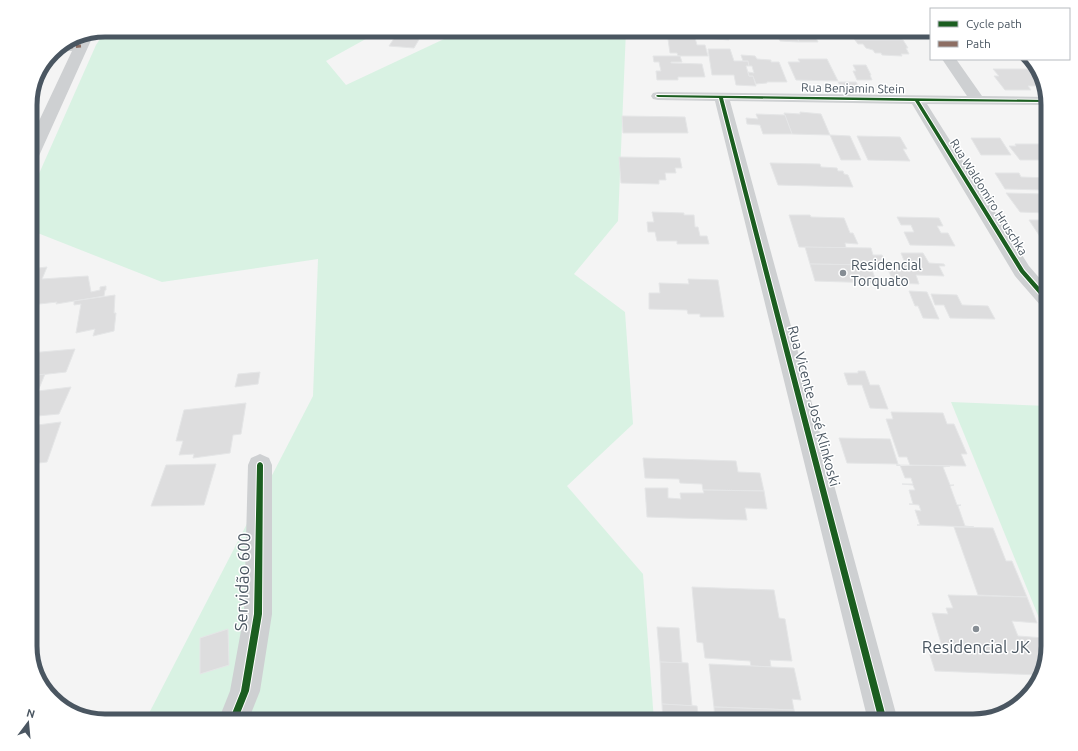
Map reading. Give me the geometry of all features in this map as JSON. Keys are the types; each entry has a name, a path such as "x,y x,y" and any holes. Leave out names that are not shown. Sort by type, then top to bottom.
{"street":[{"path":"37,143 83,41"},
{"path":"950,60 978,100"},
{"name":"Rua Benjamin Stein","path":"658,96 1041,101"},
{"name":"Rua Vicente José Klinkoski","path":"721,98 881,714"},
{"name":"Rua Waldomiro Hruschka","path":"917,100 1022,271 1041,293"},
{"name":"Servidão 600","path":"236,714 245,691 258,614 260,465"}],"green space":[{"path":"101,37 105,37 369,37 326,61 346,85 448,37 626,37 618,221 574,274 625,312 633,424 567,486 643,574 653,714 149,714 313,396 318,259 162,282 37,233 37,178 96,45"},
{"path":"951,402 1041,406 1041,623"}],"building":[{"path":"395,37 420,37 414,48 389,46"},
{"path":"728,37 729,40 704,38"},
{"path":"778,37 797,37 799,42 780,41"},
{"path":"797,37 816,37 818,42 799,42"},
{"path":"854,37 900,37 902,40 855,40"},
{"path":"695,38 697,45 705,45 708,56 678,56 677,53 670,53 668,39"},
{"path":"855,40 903,40 908,48 906,48 909,54 901,54 902,56 882,55 881,53 875,53 873,50 866,48 863,44 858,44"},
{"path":"708,49 730,49 734,61 748,61 749,66 746,66 749,76 753,76 756,86 736,85 734,75 712,75"},
{"path":"741,55 755,56 757,59 779,62 787,82 767,82 756,84 753,76 749,76 748,72 754,73 752,66 749,66 748,61 743,61"},
{"path":"653,56 680,56 682,62 671,63 702,64 705,77 678,77 678,80 657,80 656,71 661,71 659,62 654,62"},
{"path":"798,59 827,59 838,81 796,80 788,62 800,62"},
{"path":"1021,60 1024,60 1032,71 1039,86 1028,86 1031,90 1005,90 994,76 999,76 993,69 1029,69"},
{"path":"853,65 866,65 872,80 857,80 853,71 856,71"},
{"path":"838,82 856,82 859,87 841,87"},
{"path":"800,112 821,114 830,135 792,134 784,113 800,114"},
{"path":"756,114 785,115 792,134 763,134 760,125 747,124 746,118 758,119"},
{"path":"622,116 685,117 688,133 623,133"},
{"path":"830,135 850,136 861,160 841,160"},
{"path":"857,136 900,137 907,149 903,149 910,161 868,160"},
{"path":"971,138 1000,138 1011,155 981,155"},
{"path":"1015,144 1040,144 1041,160 1020,160 1009,146 1016,146"},
{"path":"619,157 680,158 682,168 675,168 676,173 665,173 666,180 659,180 659,184 621,183"},
{"path":"770,163 820,164 821,167 837,168 838,171 843,171 844,174 848,175 853,187 778,185"},
{"path":"995,173 1019,173 1021,177 1041,178 1041,190 1005,189"},
{"path":"1006,193 1041,194 1041,213 1020,212"},
{"path":"652,212 684,213 684,215 694,215 695,227 698,227 700,236 707,236 709,244 677,244 677,241 657,241 655,232 648,232 647,222 654,222"},
{"path":"789,215 844,218 850,233 853,233 858,244 845,243 846,248 799,247"},
{"path":"897,217 939,218 943,226 937,226 941,233 948,233 955,246 910,245 904,232 914,232 911,225 901,225"},
{"path":"1029,220 1041,220 1041,235 1039,235"},
{"path":"805,247 871,248 873,255 882,255 886,265 810,264"},
{"path":"901,253 923,253 929,263 944,264 945,266 939,266 944,276 916,275 919,284 894,283 885,263 905,263"},
{"name":"Residencial Torquato","path":"810,264 870,265 877,283 815,281"},
{"path":"47,267 42,279 88,276 91,292 100,290 100,287 106,286 104,296 56,304 57,302 37,304 37,268"},
{"path":"688,279 718,280 724,317 700,317 700,314 688,314 687,310 649,309 649,293 660,293 659,283 689,284"},
{"path":"909,291 927,292 939,319 923,318 918,306 915,306"},
{"path":"931,294 957,295 962,305 988,306 995,319 950,318 944,305 935,305"},
{"path":"115,295 114,313 116,313 114,331 93,336 95,329 76,333 81,304 74,305 74,301"},
{"path":"75,349 66,372 37,375 37,352"},
{"path":"858,371 865,371 870,385 879,385 888,409 870,408 862,385 848,385 844,373 858,373"},
{"path":"260,372 258,384 235,387 238,374"},
{"path":"45,374 38,391 71,387 59,414 37,416 37,375"},
{"path":"246,403 241,434 233,435 230,453 193,458 194,454 179,455 183,441 176,441 184,410"},
{"path":"891,412 943,413 947,424 954,424 967,454 961,454 966,466 910,465 907,457 899,457 886,419 893,419"},
{"path":"61,422 47,462 37,463 37,425"},
{"path":"839,438 890,439 898,464 847,463"},
{"path":"643,458 736,461 738,472 760,473 764,491 703,490 702,484 680,483 679,479 645,478"},
{"path":"216,464 204,505 151,506 166,465"},
{"path":"900,465 950,466 943,467 950,485 954,485 950,486 957,505 961,505 958,506 965,526 974,527 917,525 920,525 915,510 921,511 919,505 909,504 913,504 909,490 915,490 913,485 902,484 913,484 911,478 905,478"},
{"path":"645,488 668,488 668,498 681,499 680,493 704,493 703,490 764,491 767,509 745,508 747,520 647,517"},
{"path":"954,527 993,528 1006,561 1012,561 1027,597 978,595"},
{"path":"692,587 774,590 779,618 785,619 792,661 770,660 771,667 751,666 750,661 705,658 703,643 697,642"},
{"name":"Residencial JK","path":"948,595 1027,597 1037,623 1012,621 1018,636 1041,638 1040,660 1034,675 935,671 929,652 944,653 932,613 948,614 946,608 953,608"},
{"path":"657,627 679,628 682,663 660,662"},
{"path":"228,629 229,665 200,674 200,638"},
{"path":"660,662 688,663 692,706 662,704"},
{"path":"709,664 794,668 801,700 792,699 794,710 714,707"},
{"path":"662,704 697,706 698,714 663,714"},
{"path":"714,707 794,710 795,714 714,714"}],"marked path":[{"path":"70,47 81,46"}],"cycle path":[{"path":"658,96 1041,101"},
{"path":"721,97 881,714"},
{"path":"917,100 1022,271 1041,293"},
{"path":"236,714 245,691 258,614 260,465"}],"place":[{"name":"Residencial Torquato","path":"843,273"},
{"name":"Residencial JK","path":"976,629"}]}
